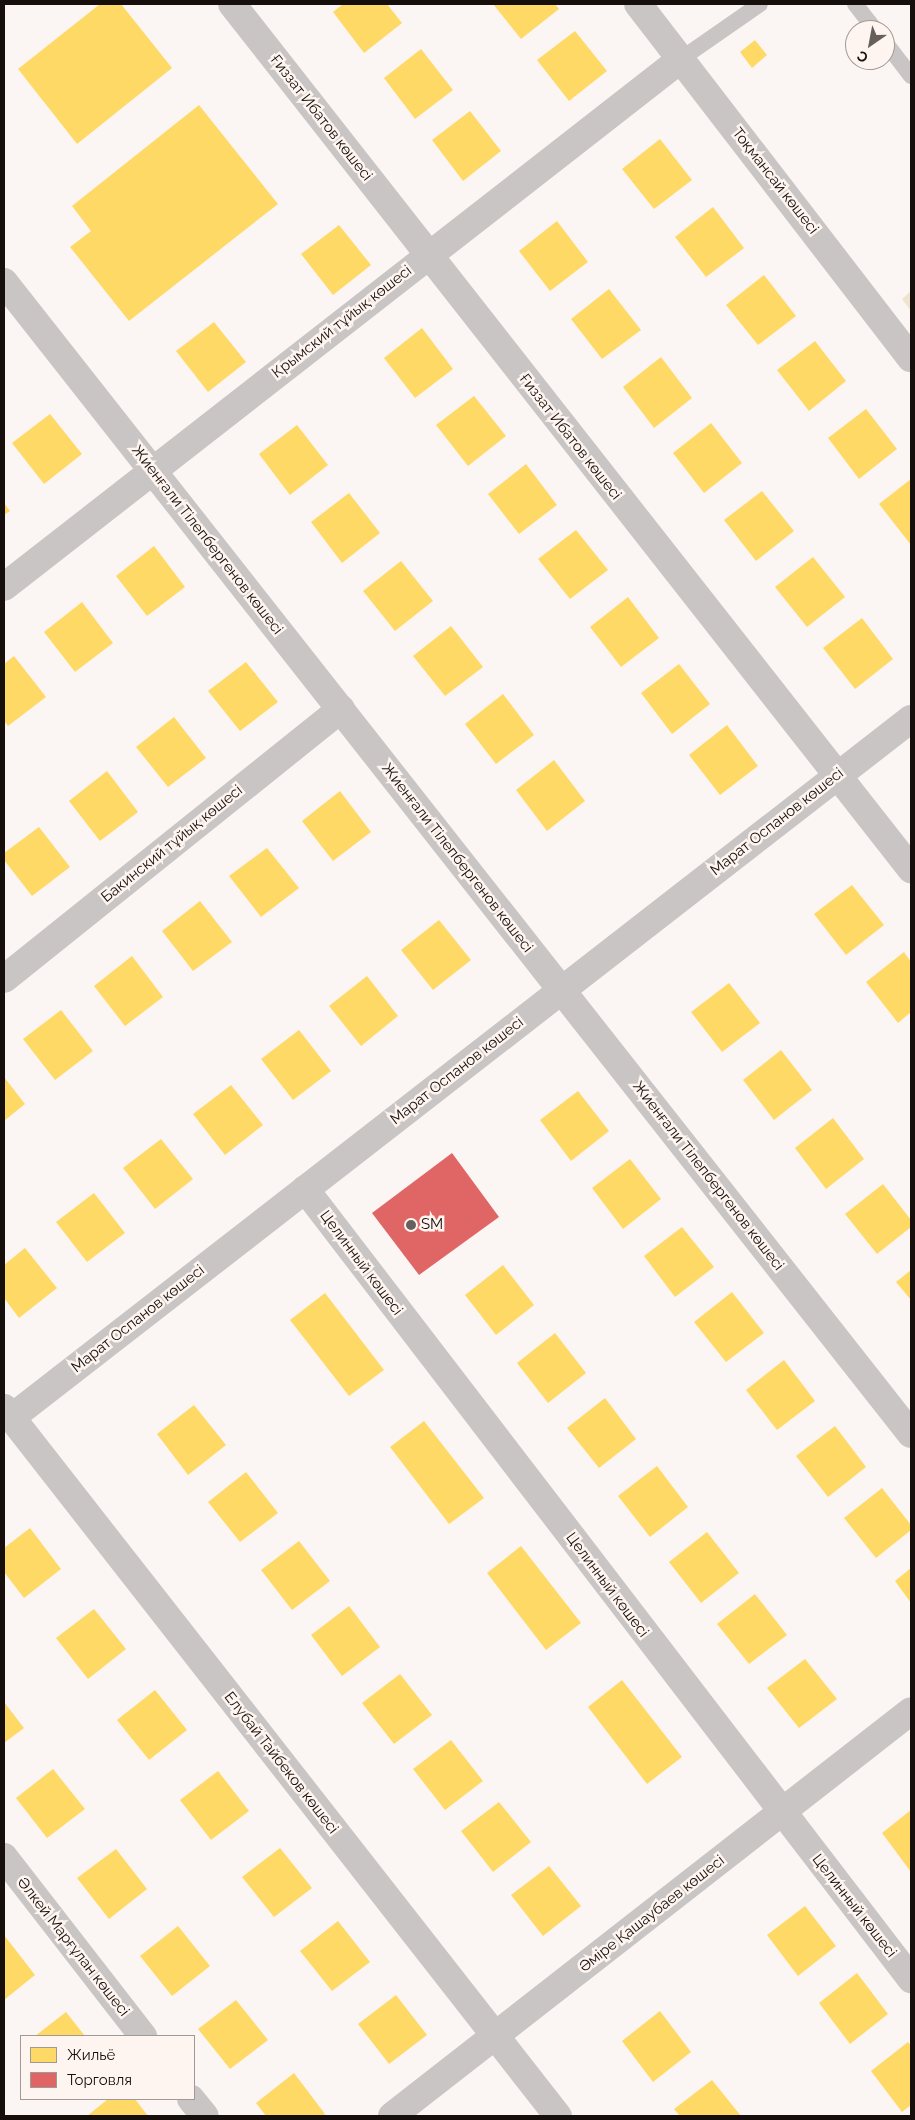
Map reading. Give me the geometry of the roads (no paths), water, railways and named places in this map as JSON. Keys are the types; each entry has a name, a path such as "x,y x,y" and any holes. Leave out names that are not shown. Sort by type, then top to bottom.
{"street":[{"name":"Ғиззат Ибатов көшесі","path":"232,4 911,869"},
{"name":"Тоқмансай көшесі","path":"638,4 911,358"},
{"name":"Крымский тұйық көшесі","path":"4,587 681,59"},
{"name":"Жиенғали Тілепбергенов көшесі","path":"4,282 911,1434"},
{"name":"Бакинский тұйық көшесі","path":"4,979 341,710"},
{"name":"Марат Оспанов көшесі","path":"6,1416 305,1189 911,719"},
{"name":"Целинный көшесі","path":"305,1189 781,1813 911,1979"},
{"name":"Елубай Тайбеков көшесі","path":"6,1416 558,2116"},
{"name":"Әміре Қашаубаев көшесі","path":"392,2116 496,2038 911,1711"},
{"name":"Әлкей Марғұлан көшесі","path":"4,1857 142,2035"},
{"path":"192,2100 205,2116"}],"lane":[{"path":"681,59 760,4"},
{"path":"855,4 868,20"},
{"path":"895,55 911,76"}],"place":[{"name":"SM","path":"411,1225"}]}
